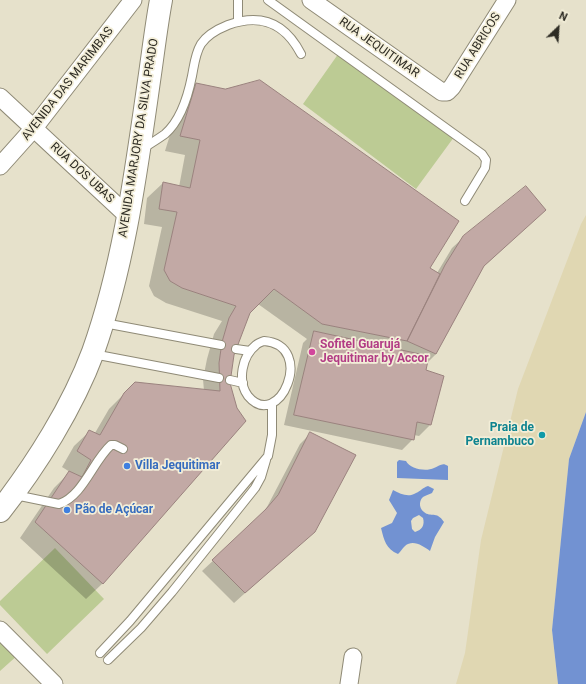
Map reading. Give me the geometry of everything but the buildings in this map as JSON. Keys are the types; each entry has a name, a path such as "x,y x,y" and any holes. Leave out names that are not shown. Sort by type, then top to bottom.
{"main road":[{"name":"AVENIDA MARJORY DA SILVA PRADO","path":"6,502 50,437 68,405 92,354 102,322 129,218 161,0"}],"street":[{"name":"RUA JEQUITIMAR","path":"311,0 439,91 447,92"},
{"name":"RUA ABRICOS","path":"447,92 452,87 507,0"},
{"name":"AVENIDA DAS MARIMBAS","path":"0,166 34,128 131,1"},
{"name":"RUA DOS UBAS","path":"0,97 129,218"},
{"path":"0,630 54,684"},
{"path":"348,684 353,657"}],"lane":[{"path":"238,0 238,22"},
{"path":"268,0 482,154 486,160 485,168 465,201"},
{"path":"138,151 165,134 174,124 188,93 196,55 201,44 212,33 238,22 250,19 262,20 273,25 291,40 301,54"},
{"path":"102,322 221,346"},
{"path":"264,341 273,341 286,351 289,360 289,376 283,393 279,399 272,404 262,404 255,401 245,390 243,383 243,368 250,351 256,345 264,341"},
{"path":"236,349 250,351"},
{"path":"92,354 219,378"},
{"path":"230,380 243,383"},
{"path":"108,660 141,628 172,592 254,488 261,477 268,456 272,436 272,404"},
{"path":"6,502 59,504 68,500 86,480 106,449 111,445 115,445 123,449"},
{"path":"100,653 130,621 268,456"}],"green space":[{"path":"341,50 457,133 416,189 303,104"},
{"path":"55,548 104,599 47,654 0,605 0,601"},
{"path":"0,634 19,654 0,671"}],"sand":[{"name":"Praia de Pernambuco","path":"586,215 586,412 569,459 552,630 558,684 456,684 465,653 481,540 518,389 581,224"}],"water":[{"path":"586,412 586,684 558,684 552,630 569,459"},
{"path":"399,460 406,461 411,466 423,470 431,469 443,464 446,465 448,466 448,480 397,478 397,462"},
{"path":"428,486 434,489 432,493 421,499 420,503 422,510 427,514 438,516 444,522 435,537 430,551 418,544 411,543 405,546 398,554 388,547 381,528 392,523 397,513 389,500 393,490 402,494 410,495","holes":["419,515 423,518 424,523 422,527 415,532 412,529 411,521"]}],"place":[{"name":"Sofitel Guarujá Jequitimar by Accor","path":"312,352"},
{"name":"Praia de Pernambuco","path":"542,435"},
{"name":"Villa Jequitimar","path":"127,466"},
{"name":"Pão de Açúcar","path":"67,510"}]}
